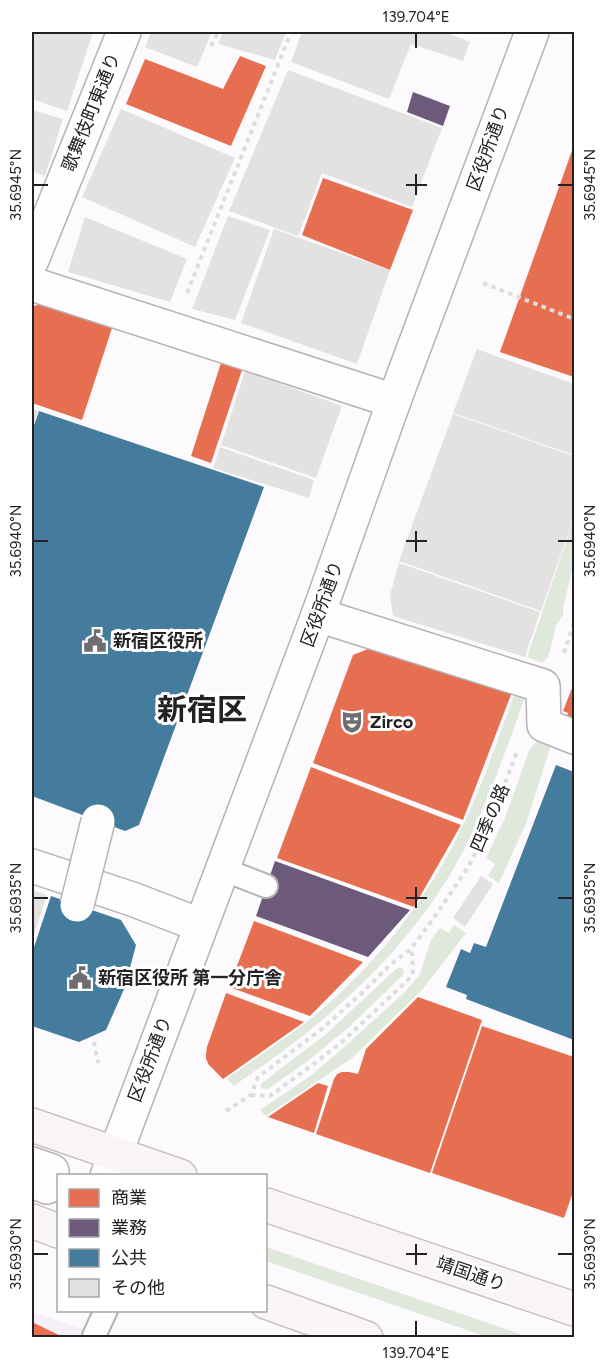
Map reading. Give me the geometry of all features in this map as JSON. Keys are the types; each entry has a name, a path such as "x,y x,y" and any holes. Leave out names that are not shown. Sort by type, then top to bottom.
{"main road":[{"path":"32,1125 111,1165 167,1174"},
{"name":"靖国通り","path":"267,1205 574,1308"},
{"path":"32,1221 57,1231"},
{"path":"267,1302 366,1338"}],"street":[{"name":"歌舞伎町東通り","path":"32,260 42,203 124,32"},
{"name":"区役所通り","path":"111,1165 318,615 394,401 532,32"},
{"path":"32,284 394,401"},
{"path":"318,615 543,686 544,725 574,737"},
{"path":"76,905 98,821"},
{"path":"32,866 132,899 200,925"},
{"path":"32,1164 52,1171 47,1187 32,1181"}],"lane":[{"path":"222,869 266,886"},
{"path":"94,1336 106,1312"}],"path":[{"path":"212,46 218,32"},
{"path":"173,329 291,32"},
{"path":"483,283 574,319"},
{"path":"573,633 574,623"},
{"name":"四季の路","path":"226,1112 251,1095 258,1077 322,1028 391,964 411,949 468,867 494,814 523,735 531,726 544,725"},
{"name":"四季の路","path":"251,1095 270,1096 342,1042 408,980 413,972 411,949"},
{"path":"94,1042 98,1063"}],"shaded area":[{"path":"574,518 574,563 563,615 555,627 548,657 542,663 527,657"},
{"path":"517,687 525,695 524,700 495,780 460,857 428,907 391,954 349,996 296,1042 234,1086 227,1079 332,1001 377,955 417,905 450,851 472,806"},
{"path":"545,740 552,742 527,821 499,883 488,876 495,864 486,858 505,818 529,751 536,743"},
{"path":"454,925 466,933 422,990 352,1058 266,1116 260,1110 309,1077 405,992 420,974 431,940 440,928 449,933"},
{"path":"400,967 404,972 402,976 349,1027 309,1060 268,1089 261,1088 263,1082 325,1035"},
{"path":"267,1247 529,1337 487,1337 267,1261"},
{"path":"32,1312 108,1337 32,1338"}],"building: 商業":[{"path":"240,56 266,66 231,146 126,104 145,59 223,89"},
{"path":"574,145 574,377 500,352"},
{"path":"323,178 413,210 390,270 302,235"},
{"path":"49,300 114,322 82,420 32,403 32,307"},
{"path":"221,363 242,370 211,463 191,456"},
{"path":"373,647 512,692 463,820 313,763 353,655"},
{"path":"574,683 574,726 565,723 568,713 563,711"},
{"path":"311,767 461,825 414,907 277,858"},
{"path":"254,921 363,962 310,1016 229,987"},
{"path":"226,993 304,1022 223,1079 209,1065 206,1054"},
{"path":"418,997 482,1020 430,1173 316,1134 337,1074 349,1072 358,1074 366,1049"},
{"path":"482,1026 574,1057 574,1189 564,1218 432,1173"},
{"path":"318,1083 328,1086 314,1133 268,1117"},
{"path":"32,1322 65,1338 32,1338"}],"building: 業務":[{"path":"413,92 450,106 443,126 407,112"},
{"path":"275,861 410,910 368,957 256,916"}],"building: 公共":[{"name":"新宿区役所","path":"39,411 264,487 139,825 125,831 32,796 32,431"},
{"path":"556,765 574,772 574,1040 466,999 467,995 446,987 461,949 470,953 474,943 486,947"},
{"name":"新宿区役所 第一分庁舎","path":"51,896 121,920 136,945 125,987 106,1030 79,1042 32,1026 32,953"}],"building: その他":[{"path":"32,32 93,32 67,111 32,99"},
{"path":"151,32 212,32 197,67 145,47"},
{"path":"223,32 286,32 275,60 218,44"},
{"path":"302,32 444,32 470,42 463,61 411,44 389,99 291,62"},
{"path":"288,70 442,128 412,207 322,173 298,236 229,211"},
{"path":"121,109 235,158 195,247 82,197"},
{"path":"32,110 63,119 45,176 32,171"},
{"path":"228,216 270,230 235,320 192,309"},
{"path":"85,217 187,259 170,302 68,272"},
{"path":"274,229 390,270 357,364 241,323"},
{"path":"477,349 574,384 574,455 453,413"},
{"path":"245,371 342,406 316,478 221,445"},
{"path":"32,409 39,411 32,430"},
{"path":"453,414 574,456 574,517 541,611 399,561"},
{"path":"220,447 314,480 309,498 213,468"},
{"path":"399,563 540,612 525,657 393,616 390,595"},
{"path":"481,876 493,884 465,927 453,918"},
{"path":"32,890 47,895 32,941"}],"place":[{"name":"新宿区役所","path":"95,641"},
{"name":"Zirco","path":"352,722"},
{"name":"新宿区役所 第一分庁舎","path":"80,978"}],"district":[{"name":"新宿区","path":"202,710"}]}
